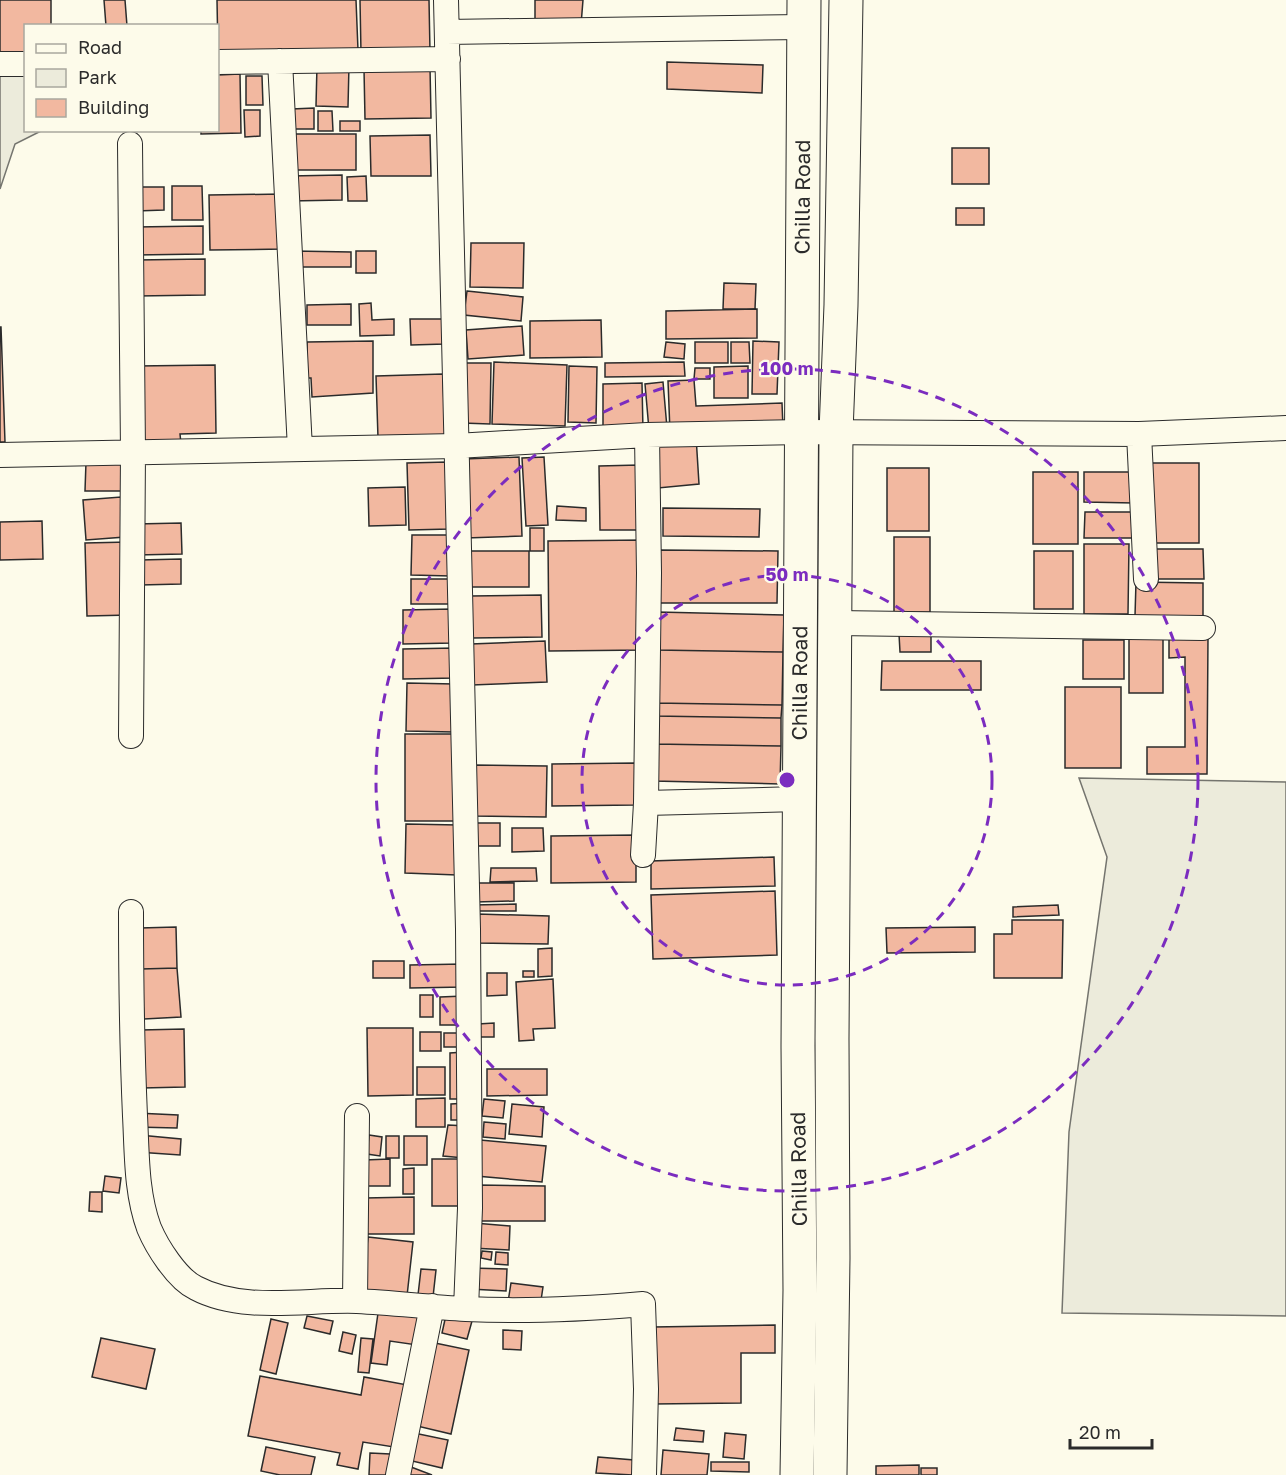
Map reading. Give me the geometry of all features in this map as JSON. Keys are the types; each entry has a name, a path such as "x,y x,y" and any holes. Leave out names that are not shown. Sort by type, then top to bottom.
{"main road":[{"name":"Chilla Road","path":"830,1475 833,1303 832,1027 836,432 841,305 846,0"},
{"name":"Chilla Road","path":"797,1475 800,1303 799,799 803,14"},
{"path":"800,1303 833,1303"}],"street":[{"path":"446,0 468,929 470,1208 466,1309"},
{"path":"447,32 803,14"},
{"path":"219,62 448,59"},
{"path":"280,61 300,449"},
{"path":"0,64 24,64"},
{"path":"130,144 133,452 132,736"},
{"path":"0,454 456,446 647,435 802,432 1139,434 1286,428"},
{"path":"1139,434 1146,579"},
{"path":"643,855 646,803 649,573 647,435"},
{"path":"836,623 1203,628"},
{"path":"646,803 799,799"},
{"path":"131,912 132,1044 140,1186 149,1228 165,1260 195,1288 231,1301 306,1303 355,1301 466,1309 572,1310 643,1304 646,1389 644,1475"},
{"path":"355,1301 357,1116"},
{"path":"398,1475 432,1306"}],"green space":[{"path":"24,53 24,132 39,132 15,144 0,189 0,54"},
{"path":"1079,778 1286,782 1286,1316 1062,1313 1069,1132 1107,857"}],"building":[{"path":"0,0 51,0 51,24 24,24 24,53 0,54"},
{"path":"104,0 125,0 127,24 106,24"},
{"path":"217,0 356,0 358,50 219,55"},
{"path":"360,0 429,0 430,52 361,53"},
{"path":"535,0 583,0 581,25 535,22"},
{"path":"667,62 763,65 762,93 667,89"},
{"path":"317,65 349,65 348,107 316,106"},
{"path":"430,67 431,118 365,119 364,69"},
{"path":"240,74 241,133 201,134 201,132 219,132 219,75"},
{"path":"246,76 262,76 263,105 246,105"},
{"path":"314,108 314,129 293,129 292,109"},
{"path":"244,110 260,110 260,136 245,137"},
{"path":"318,111 332,111 333,131 318,131"},
{"path":"340,121 360,121 360,131 340,131"},
{"path":"292,134 356,134 356,170 292,170"},
{"path":"430,135 431,176 371,176 370,136"},
{"path":"952,148 989,148 989,184 952,184"},
{"path":"342,175 342,200 290,201 290,176"},
{"path":"366,176 367,201 348,201 347,177"},
{"path":"172,186 202,186 203,220 172,220"},
{"path":"136,187 164,187 164,210 136,211"},
{"path":"283,194 284,249 210,250 209,195"},
{"path":"956,208 984,208 984,225 956,225"},
{"path":"203,226 203,254 135,255 135,227"},
{"path":"471,243 524,243 523,288 470,287"},
{"path":"293,251 351,252 351,267 293,267"},
{"path":"356,251 376,251 376,273 356,273"},
{"path":"205,259 205,295 137,296 137,260"},
{"path":"724,283 756,284 755,309 723,309"},
{"path":"467,291 523,297 521,321 464,315"},
{"path":"371,303 372,320 394,319 394,335 360,336 359,304"},
{"path":"351,304 351,325 307,325 307,305"},
{"path":"757,309 757,338 666,339 666,311"},
{"path":"410,319 445,319 445,344 411,345"},
{"path":"601,320 602,357 530,358 530,321"},
{"path":"522,326 524,355 468,359 466,330"},
{"path":"1,327 5,442 0,442"},
{"path":"373,341 373,393 312,397 311,378 301,378 300,359 307,359 307,342"},
{"path":"753,341 779,342 777,394 752,394"},
{"path":"666,342 685,344 684,359 664,357"},
{"path":"695,342 728,342 728,363 695,363"},
{"path":"731,342 749,342 750,363 731,363"},
{"path":"494,362 567,365 565,426 492,424"},
{"path":"684,362 685,376 605,377 605,363"},
{"path":"463,363 491,363 490,424 462,423"},
{"path":"215,365 216,433 180,434 181,444 140,445 137,366"},
{"path":"569,366 597,367 596,423 568,422"},
{"path":"748,366 748,398 714,398 714,367"},
{"path":"695,368 710,368 710,379 694,379"},
{"path":"443,374 445,437 378,438 376,376"},
{"path":"694,380 696,406 782,403 783,428 670,432 668,381"},
{"path":"663,382 667,428 649,430 645,384"},
{"path":"642,383 643,431 603,432 603,384"},
{"path":"696,436 699,484 658,488 655,446"},
{"path":"519,457 522,536 466,538 463,459"},
{"path":"544,457 548,525 526,526 522,458"},
{"path":"86,462 122,463 121,491 85,491"},
{"path":"448,462 450,529 409,530 407,463"},
{"path":"1150,463 1199,463 1199,543 1150,543"},
{"path":"639,465 640,530 600,530 599,466"},
{"path":"887,468 929,468 929,531 887,531"},
{"path":"1033,472 1078,472 1078,544 1033,544"},
{"path":"1084,472 1134,472 1134,503 1084,502"},
{"path":"405,487 406,525 369,526 368,488"},
{"path":"121,497 125,537 86,540 83,500"},
{"path":"557,506 586,508 586,521 556,520"},
{"path":"663,508 760,509 759,537 663,536"},
{"path":"1085,512 1133,512 1133,538 1084,538"},
{"path":"42,521 43,559 0,560 0,522"},
{"path":"181,523 182,554 136,555 136,524"},
{"path":"530,528 544,528 544,551 530,551"},
{"path":"412,535 451,535 451,576 411,575"},
{"path":"894,537 930,537 930,612 894,613"},
{"path":"645,540 645,650 549,651 548,541"},
{"path":"129,542 130,615 87,616 85,543"},
{"path":"1084,544 1129,544 1128,614 1084,614"},
{"path":"1151,549 1203,549 1204,579 1151,579"},
{"path":"660,550 778,551 777,603 660,603"},
{"path":"469,551 529,551 529,587 469,587"},
{"path":"1034,551 1073,551 1073,609 1034,609"},
{"path":"181,559 181,584 140,585 140,560"},
{"path":"411,579 452,579 452,604 411,604"},
{"path":"1136,582 1203,583 1203,616 1135,616"},
{"path":"541,595 542,637 472,638 471,596"},
{"path":"453,609 453,643 403,644 403,610"},
{"path":"657,612 784,615 783,652 656,650"},
{"path":"899,634 931,634 931,652 900,652"},
{"path":"1169,637 1208,637 1207,774 1147,774 1147,747 1185,747 1185,657 1169,658"},
{"path":"1129,639 1163,639 1163,693 1129,693"},
{"path":"1083,640 1124,640 1124,679 1083,679"},
{"path":"545,641 547,682 472,685 471,644"},
{"path":"455,648 455,678 403,679 403,649"},
{"path":"656,650 783,652 782,705 655,703"},
{"path":"882,661 981,661 981,690 881,690"},
{"path":"407,683 454,684 453,732 406,731"},
{"path":"1065,687 1121,687 1121,768 1065,768"},
{"path":"655,703 782,705 781,718 654,716"},
{"path":"654,716 781,718 781,746 654,744"},
{"path":"405,734 457,734 457,821 405,821"},
{"path":"654,744 781,746 780,784 653,781"},
{"path":"635,763 635,805 552,806 552,764"},
{"path":"474,765 547,766 546,817 473,816"},
{"path":"476,823 500,823 500,846 476,846"},
{"path":"406,824 458,825 457,875 405,873"},
{"path":"512,828 543,828 544,851 512,852"},
{"path":"636,835 636,882 551,883 551,836"},
{"path":"774,857 775,886 651,889 651,861"},
{"path":"491,868 536,868 537,881 490,882"},
{"path":"476,883 514,883 514,901 476,902"},
{"path":"775,891 777,955 653,959 651,895"},
{"path":"516,904 516,911 473,911 473,905"},
{"path":"1058,905 1059,915 1013,917 1013,907"},
{"path":"477,914 549,916 548,944 476,943"},
{"path":"1012,920 1063,920 1062,978 994,978 994,934 1012,934"},
{"path":"176,927 177,968 141,969 140,928"},
{"path":"975,927 975,952 887,953 886,928"},
{"path":"552,948 552,976 538,977 538,949"},
{"path":"373,961 404,961 404,978 373,978"},
{"path":"463,964 464,987 410,988 410,965"},
{"path":"177,968 181,1017 144,1019 141,969"},
{"path":"523,971 534,971 534,977 523,977"},
{"path":"487,973 507,973 507,995 487,996"},
{"path":"553,979 555,1028 533,1029 534,1040 519,1041 516,982"},
{"path":"420,995 433,995 433,1017 420,1017"},
{"path":"464,996 465,1025 440,1025 440,997"},
{"path":"494,1023 494,1037 478,1037 478,1024"},
{"path":"367,1028 413,1028 413,1095 368,1096"},
{"path":"184,1029 185,1087 142,1088 141,1030"},
{"path":"420,1032 441,1032 441,1051 420,1051"},
{"path":"444,1033 457,1033 457,1047 444,1047"},
{"path":"464,1052 464,1099 450,1099 450,1053"},
{"path":"417,1067 445,1067 445,1095 417,1095"},
{"path":"487,1069 547,1069 547,1095 487,1096"},
{"path":"445,1098 445,1127 416,1127 416,1099"},
{"path":"484,1099 505,1101 503,1118 482,1116"},
{"path":"467,1103 467,1120 451,1120 451,1104"},
{"path":"512,1104 544,1107 542,1137 509,1134"},
{"path":"136,1113 178,1115 177,1128 135,1127"},
{"path":"484,1122 506,1124 505,1139 483,1137"},
{"path":"448,1125 467,1126 464,1158 443,1156"},
{"path":"139,1135 181,1139 180,1155 137,1152"},
{"path":"369,1135 382,1137 380,1156 367,1154"},
{"path":"386,1136 399,1136 399,1158 386,1158"},
{"path":"404,1136 427,1136 427,1165 404,1165"},
{"path":"480,1140 546,1146 542,1182 476,1176"},
{"path":"390,1159 390,1186 364,1186 364,1160"},
{"path":"432,1159 467,1159 468,1206 432,1206"},
{"path":"414,1168 414,1194 403,1194 403,1169"},
{"path":"105,1176 121,1178 119,1193 103,1191"},
{"path":"478,1185 545,1186 545,1221 478,1221"},
{"path":"90,1192 102,1192 102,1212 89,1211"},
{"path":"414,1197 414,1234 365,1234 365,1198"},
{"path":"474,1223 510,1226 509,1250 472,1248"},
{"path":"368,1237 413,1242 407,1296 362,1291"},
{"path":"482,1251 492,1252 491,1260 481,1258"},
{"path":"496,1252 508,1253 508,1265 495,1264"},
{"path":"471,1268 507,1269 506,1291 470,1289"},
{"path":"421,1269 436,1270 433,1297 418,1295"},
{"path":"511,1283 543,1287 540,1307 508,1302"},
{"path":"379,1306 422,1312 417,1345 390,1341 387,1365 371,1363"},
{"path":"446,1315 472,1321 467,1339 442,1333"},
{"path":"307,1316 333,1321 330,1334 304,1328"},
{"path":"271,1319 288,1323 276,1374 260,1370"},
{"path":"775,1325 775,1353 741,1353 741,1403 653,1404 653,1327"},
{"path":"503,1330 522,1331 521,1350 503,1349"},
{"path":"343,1332 356,1335 352,1354 339,1351"},
{"path":"101,1338 155,1349 146,1389 92,1377"},
{"path":"361,1338 373,1339 369,1373 358,1372"},
{"path":"435,1343 469,1350 451,1434 417,1426"},
{"path":"260,1376 361,1395 364,1377 413,1386 400,1448 363,1442 358,1469 337,1465 340,1453 248,1436"},
{"path":"676,1428 704,1431 703,1442 674,1440"},
{"path":"414,1433 448,1440 442,1468 408,1460"},
{"path":"725,1433 746,1435 744,1459 723,1457"},
{"path":"266,1447 315,1457 311,1475 280,1475 261,1471"},
{"path":"663,1450 709,1454 707,1475 661,1475"},
{"path":"370,1453 390,1454 390,1475 369,1475"},
{"path":"598,1457 634,1460 633,1475 596,1473"},
{"path":"711,1462 749,1462 749,1472 711,1471"},
{"path":"919,1465 919,1475 876,1475 876,1466"},
{"path":"411,1467 432,1475 408,1475"},
{"path":"921,1468 937,1468 937,1475 921,1475"}]}
